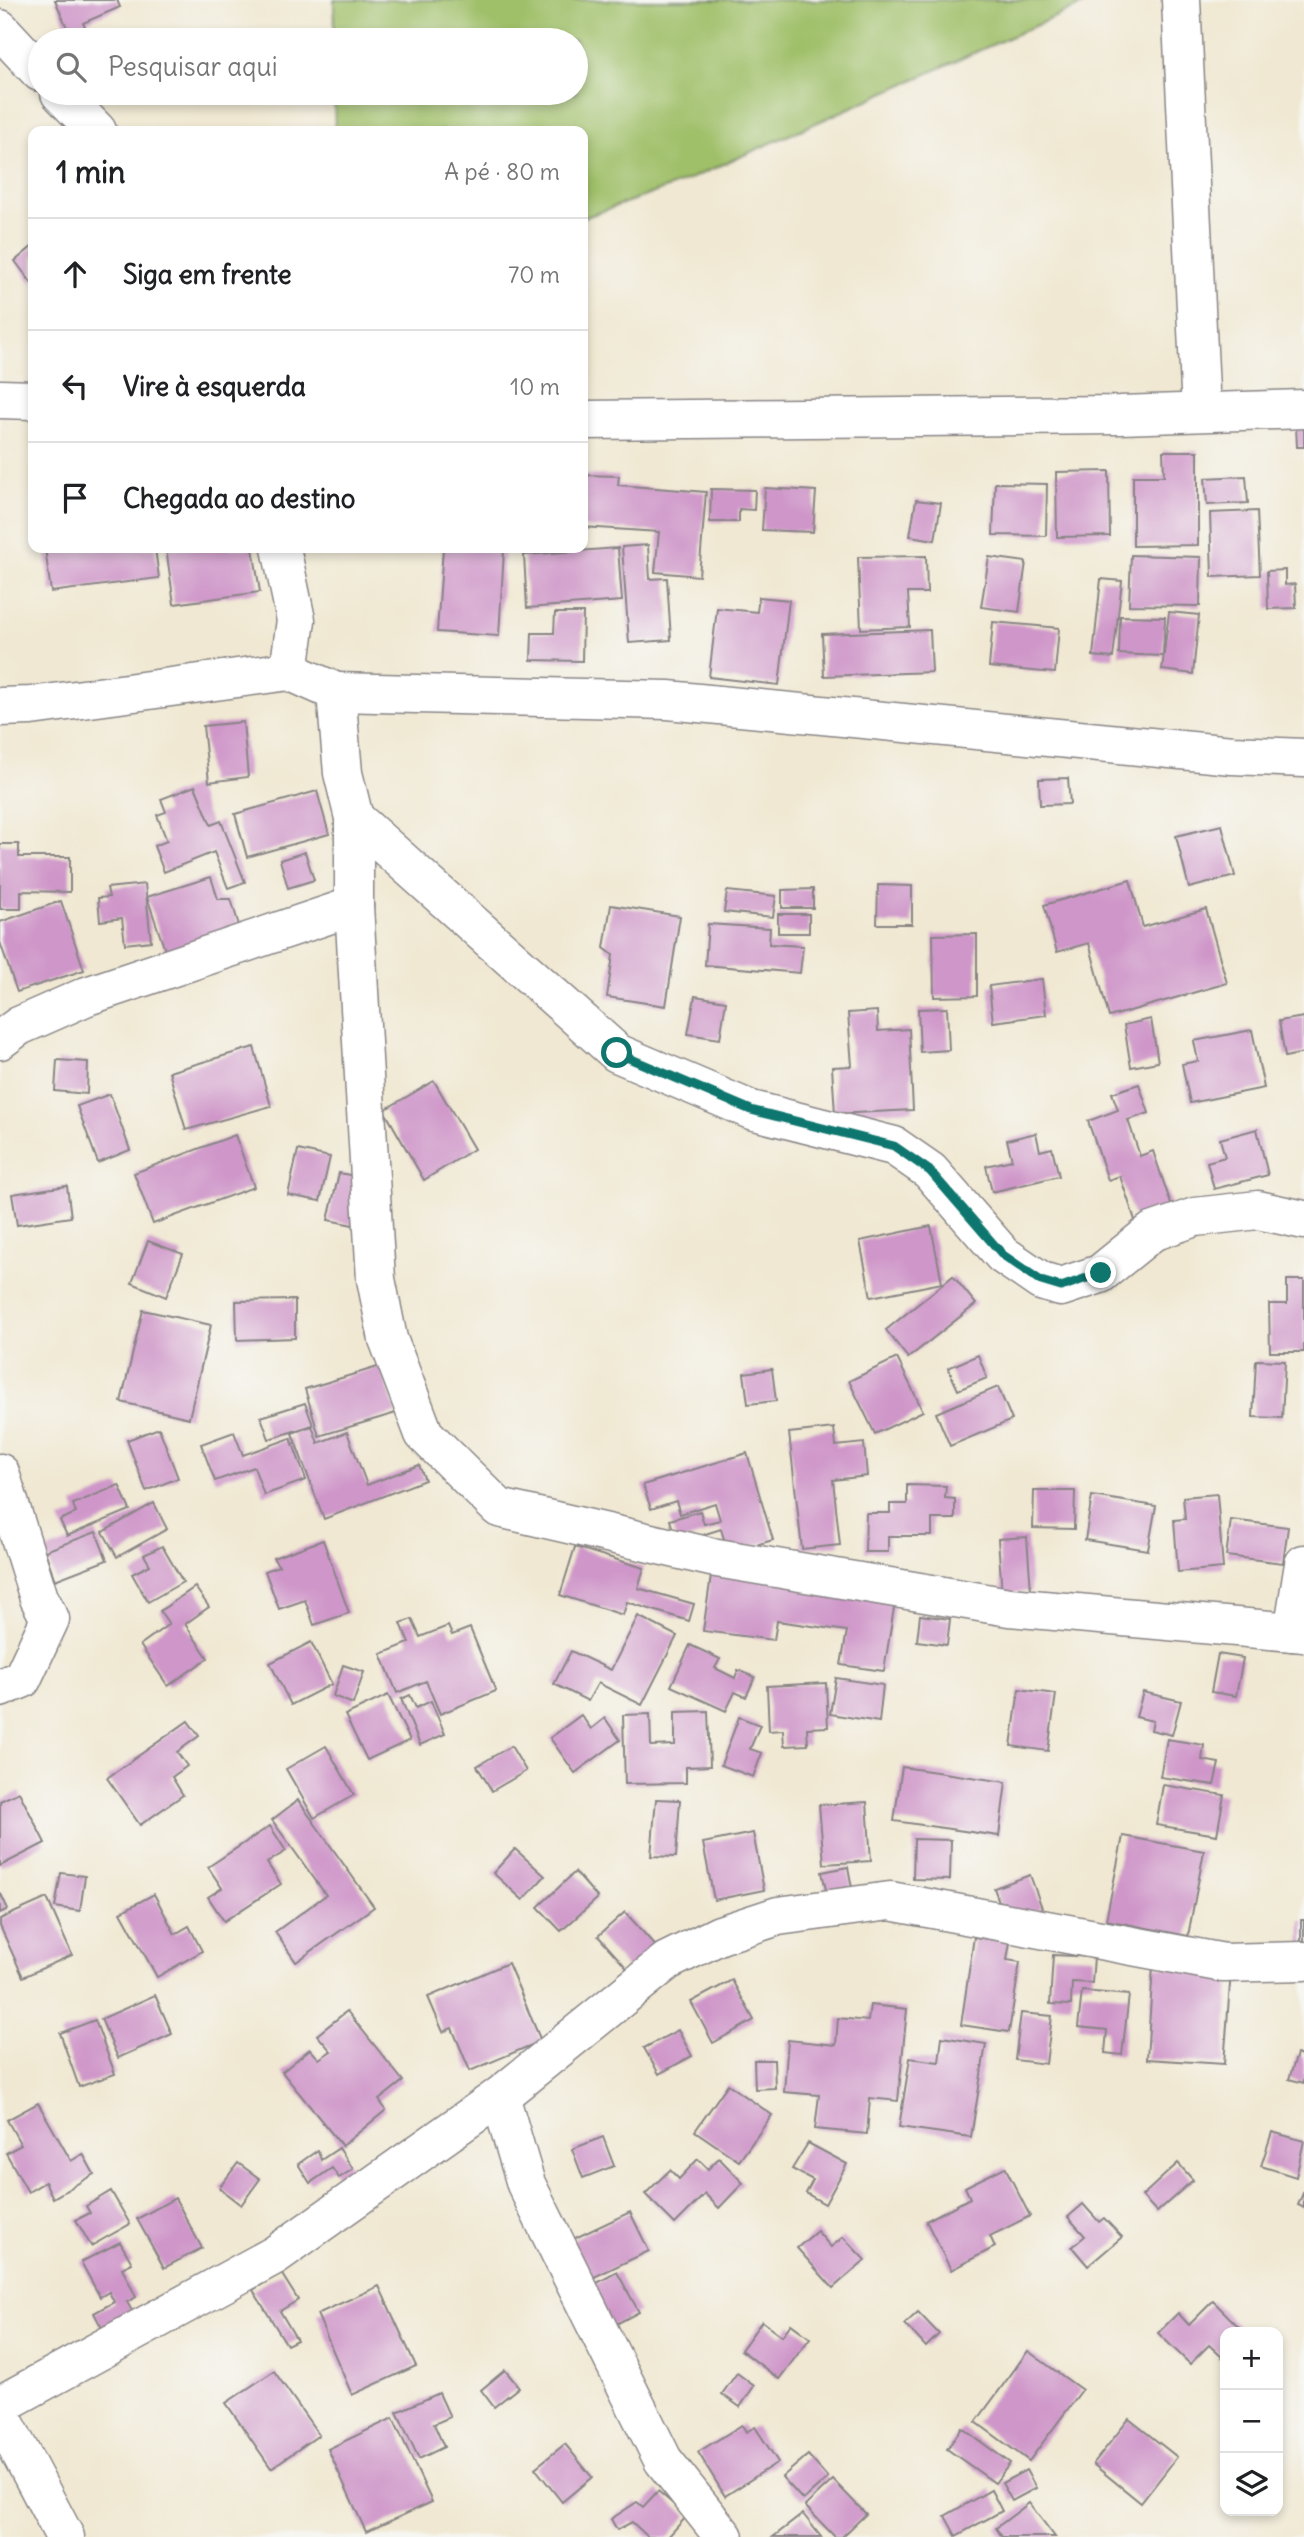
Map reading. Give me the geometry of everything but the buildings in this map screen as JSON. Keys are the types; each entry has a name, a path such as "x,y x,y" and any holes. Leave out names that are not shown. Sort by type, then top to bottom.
{"street":[{"path":"1181,0 1201,411"},
{"path":"0,29 28,59"},
{"path":"72,105 92,126"},
{"path":"0,400 28,400"},
{"path":"588,420 1120,415 1304,409"},
{"path":"282,553 296,620 289,671"},
{"path":"0,707 31,706 289,671 336,692 668,700 1232,755 1304,758"},
{"path":"336,692 343,773 354,818 354,906 376,1279 388,1339 424,1434 499,1508 711,1557 1009,1606 1299,1632 1304,1564"},
{"path":"354,818 617,1053 751,1110 894,1146 930,1171 1003,1255 1041,1281 1061,1287 1101,1273 1153,1232 1195,1217 1258,1210 1304,1220"},
{"path":"0,1040 19,1026 87,996 354,906"},
{"path":"0,1473 40,1598 50,1619 22,1679 0,1688"},
{"path":"0,2405 275,2255 500,2096 667,1961 720,1936 778,1916 890,1901 1224,1963 1304,1961"},
{"path":"500,2096 526,2184 663,2460 724,2537"},
{"path":"0,2414 65,2537"}],"green space":[{"path":"334,0 1093,0 681,183 588,216 588,126 335,126 334,105 588,105 588,28 334,28"}],"route":[{"path":"617,1053 751,1110 894,1146 930,1171 1003,1255 1041,1281 1061,1287 1101,1273"}]}
